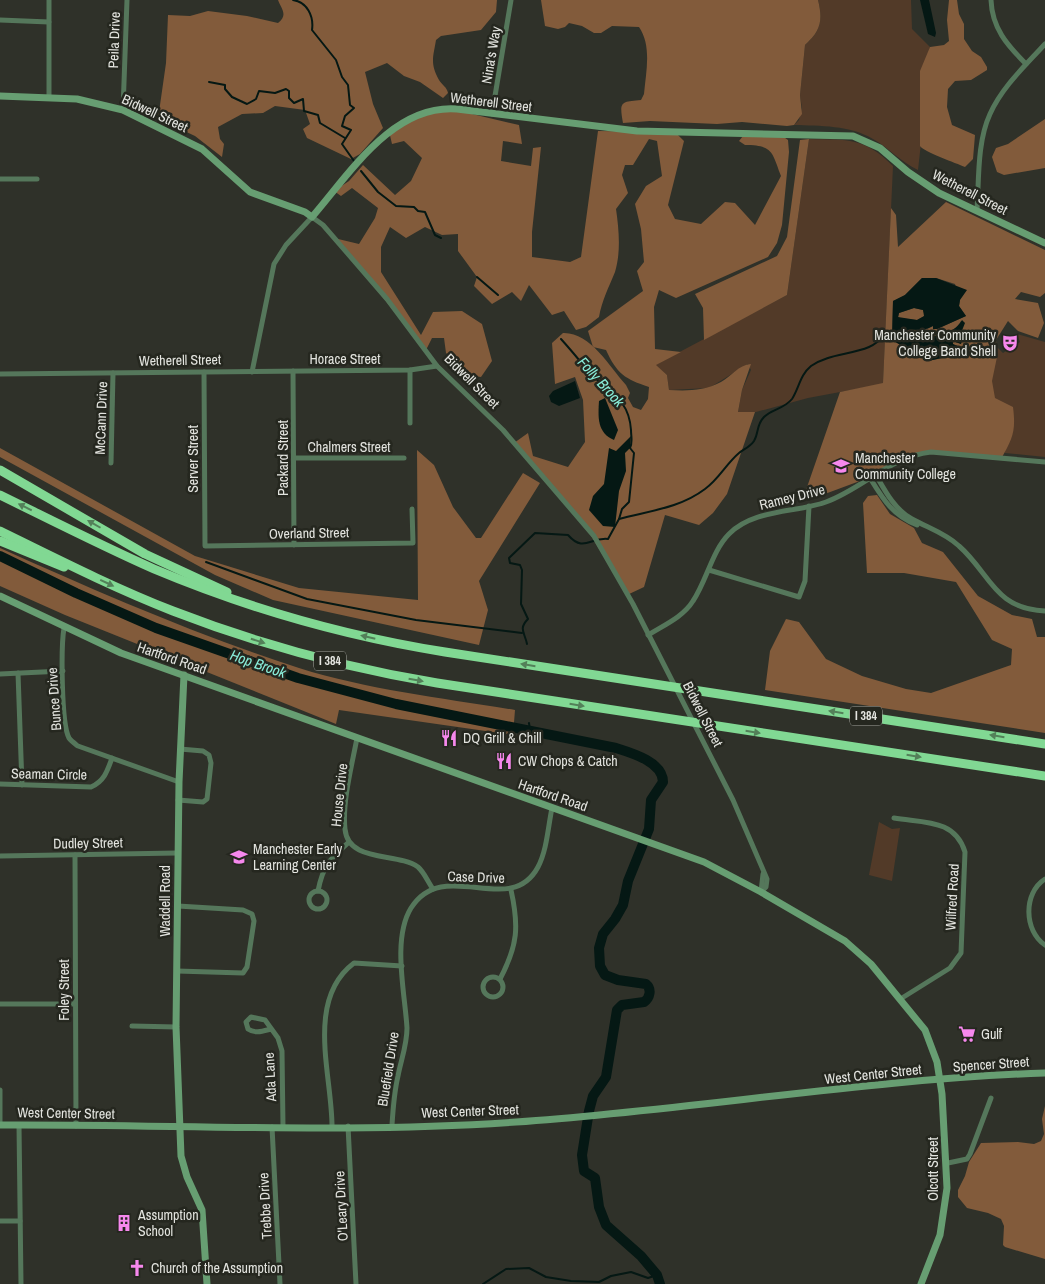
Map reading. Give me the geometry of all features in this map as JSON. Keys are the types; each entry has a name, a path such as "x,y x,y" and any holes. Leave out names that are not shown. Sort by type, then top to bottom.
{"highway":[{"path":"0,470 145,554 211,584 246,603"},
{"name":"I 384","path":"0,495 146,565 246,603 315,624 396,643 1045,744"},
{"name":"I 384","path":"0,531 84,572 199,621 336,663 417,680 1045,776"},
{"path":"0,540 48,562 84,572"}],"main road":[{"name":"Bidwell Street","path":"0,96 77,99 123,110 202,149 250,192 264,199 304,212 312,217"},
{"name":"Wetherell Street","path":"312,217 382,139 398,124 411,117 446,108 637,130 853,136 880,148 908,172 939,193 1045,243"},
{"name":"Hartford Road","path":"0,596 64,628 121,653 704,862 761,892 845,941 871,964 902,998 926,1030 935,1056 939,1080"},
{"name":"Waddell Road","path":"184,675 178,800 176,1027 183,1165 199,1199 204,1221 207,1284"},
{"name":"Spencer Street","path":"939,1080 1045,1073"},
{"name":"West Center Street","path":"0,1125 283,1127 481,1124 594,1116 939,1080"},
{"name":"Olcott Street","path":"921,1284 940,1234 947,1188 948,1163 939,1080"}],"street":[{"path":"49,0 49,98"},
{"name":"Peila Drive","path":"123,110 127,0"},
{"name":"Nina's Way","path":"492,114 511,0"},
{"path":"991,0 996,26 1006,44 1026,64"},
{"path":"0,20 49,22"},
{"path":"977,210 983,142 989,116 1002,92 1045,44"},
{"path":"0,179 37,179"},
{"name":"Bidwell Street","path":"312,217 323,225 387,299 438,366 503,430 594,536 648,635 733,800 768,882 761,892"},
{"name":"Wetherell Street","path":"0,374 252,372 274,264 286,245 312,217"},
{"name":"Horace Street","path":"252,372 410,370 438,366"},
{"path":"410,370 410,424"},
{"name":"Packard Street","path":"294,371 294,545"},
{"name":"Server Street","path":"204,372 205,546"},
{"name":"McCann Drive","path":"111,463 113,373"},
{"name":"Ramey Drive","path":"648,635 685,611 693,601 725,540 742,524 754,518 809,506 842,496 870,478 913,455 931,452 1045,462"},
{"name":"Chalmers Street","path":"295,458 404,458"},
{"path":"876,475 900,510 912,520 948,537 965,550 990,585 1002,596 1015,604 1045,611"},
{"path":"870,478 886,504 896,514 907,521 929,527"},
{"path":"709,570 799,596 805,582 809,506"},
{"name":"Overland Street","path":"205,546 413,543 412,509"},
{"name":"Bunce Drive","path":"64,628 63,671 66,730 70,740 78,746 179,782"},
{"path":"0,674 63,671"},
{"path":"18,673 22,785"},
{"name":"House Drive","path":"356,738 345,818 345,831 349,842 359,850 372,855 406,861 419,868 433,889"},
{"path":"178,800 203,802 207,799 211,763 209,755 203,751 180,749"},
{"name":"Seaman Circle","path":"0,784 91,788 105,777 112,758"},
{"name":"Case Drive","path":"402,966 404,925 410,909 419,898 433,889 446,885 511,890 529,880 538,866 544,851 552,808"},
{"name":"Wilfred Road","path":"894,818 947,826 962,841 965,852 960,953 950,968 902,998"},
{"path":"318,891 321,873 328,860 349,842"},
{"name":"Dudley Street","path":"0,856 177,853"},
{"name":"Foley Street","path":"75,855 76,1126"},
{"path":"1045,879 1030,896 1029,917 1032,931 1039,941 1045,945"},
{"path":"500,979 512,956 516,936 517,915 511,890"},
{"path":"177,971 243,973 247,967 254,921 252,914 243,910 178,906"},
{"path":"332,1126 324,1027 331,997 344,971 354,963 402,966"},
{"name":"Bluefield Drive","path":"392,1125 398,1075 406,1045 402,966"},
{"path":"490,976 500,979 504,985 502,993 493,997 486,994 482,988 484,981 490,976"},
{"path":"0,1004 75,1004"},
{"path":"249,1017 258,1018 269,1022 271,1029 262,1032 251,1031 248,1029 246,1022 249,1017"},
{"path":"132,1026 176,1027"},
{"name":"Ada Lane","path":"271,1029 278,1038 282,1051 283,1127"},
{"path":"0,1090 0,1125"},
{"path":"948,1163 967,1159 991,1098"},
{"path":"19,1125 21,1284"},
{"name":"O'Leary Drive","path":"348,1126 356,1284"},
{"name":"Trebbe Drive","path":"272,1127 280,1284"},
{"path":"0,1221 20,1221"}],"shaded area":[{"path":"278,0 497,0 496,12 481,30 441,36 436,40 433,65 439,80 448,93 443,98 420,82 404,76 387,63 365,72 373,104 383,128 360,154 351,159 307,138 303,129 310,124 305,110 275,106 263,113 242,114 218,127 220,139 224,144 222,157 195,136 135,108 134,103 137,100 153,112 159,112 166,63 168,15 190,16 208,11 247,16 278,23 283,15"},
{"path":"541,0 818,0 819,25 814,35 805,45 800,95 802,114 794,125 787,126 742,122 717,124 650,121 623,123 621,110 623,104 629,101 641,100 644,94 647,51 646,42 639,27 612,26 601,33 594,33 582,26 569,23 565,27 558,29 545,26"},
{"path":"818,0 911,0 912,29 930,47 920,86 922,134 918,170 864,134 835,127 794,125 799,120 802,108 800,95 805,45 814,35 819,25"},
{"path":"920,0 929,0 936,33 935,37 928,34"},
{"path":"949,0 957,0 959,14 964,24 964,39 972,51 981,57 987,67 987,70 971,80 955,81 948,89 947,107 952,125 975,135 973,159 965,167 920,146 920,71 930,47 944,45 949,41 947,20"},
{"path":"451,109 519,125 522,144 503,141 501,161 531,166 533,148 541,147 532,232 532,257 570,262 581,257 598,131 675,132 684,141 668,205 675,219 701,224 725,202 735,203 755,225 781,176 776,161 766,148 745,145 739,141 743,136 778,133 788,140 789,152 782,225 777,243 768,257 676,298 659,290 654,307 655,349 681,352 656,365 667,375 669,390 702,389 725,380 742,366 751,364 742,390 738,412 755,412 727,494 713,513 699,525 665,515 644,587 627,595 581,519 514,443 528,433 533,456 568,467 585,442 583,400 575,377 555,384 552,343 563,333 573,334 593,346 588,331 643,291 637,271 644,262 641,229 635,204 646,186 662,176 657,141 649,139 633,165 625,165 622,175 628,193 616,209 619,241 617,264 599,317 586,327 576,330 564,311 552,315 529,285 521,301 512,292 492,304 474,286 477,277 458,251 458,234 442,235 425,227 406,238 390,227 381,247 381,272 421,335 433,312 462,311 482,324 492,361 481,377 474,376 446,353 444,338 432,338 426,350 334,238 359,244 375,218 378,208 352,188 341,196 334,191 349,181 363,165 395,195 411,181 422,158 404,141 392,144 389,131 421,113","holes":["594,347 606,350 614,365 628,378 649,387 648,399 641,410 633,407 628,398 630,393 626,385"]},
{"path":"1045,119 1045,168 1004,175 997,172 992,157 996,148 1008,144"},
{"path":"809,139 855,142 873,150 893,166 883,384 808,398 756,412 738,412 742,390 751,370 748,364 709,388 669,390 667,375 655,365 787,295"},
{"path":"809,139 787,295 704,340 703,308 695,294 777,256 787,237 800,140"},
{"path":"946,202 1045,250 1045,293 1040,297 1021,292 1015,299 1038,303 1044,323 1038,338 1018,331 1008,321 996,340 997,357 992,381 995,398 1013,407 1014,428 1011,440 1001,459 931,452 913,455 876,475 814,498 806,490 840,392 883,383 891,208 896,215 898,247","holes":["922,278 936,278 955,284 960,300 959,306 966,316 937,329 933,326 923,331 910,329 901,331 900,334 916,337 942,335 957,327 961,321 964,323 959,338 961,344 953,341 952,344 959,347 951,356 928,361 892,340 893,301 905,295"]},
{"path":"922,278 936,278 967,290 960,300 959,306 966,316 937,329 933,329 933,326 925,329 901,331 900,334 925,337 943,334 951,331 962,320 965,323 959,338 962,341 961,344 953,341 953,344 960,347 951,356 928,361 892,340 893,301 905,295","holes":["914,308 923,310 924,316 917,320 898,317 899,313"]},
{"path":"914,308 923,310 925,316 917,320 898,318 899,313"},
{"path":"1017,334 1045,342 1045,457 1005,453 979,396 996,346 1003,353 1020,342"},
{"path":"575,381 580,398 559,406 551,402 549,396 553,391"},
{"path":"605,398 618,430 614,440 604,433 600,424 599,401"},
{"path":"631,436 630,448 625,453 626,471 619,491 615,527 603,526 589,510 593,496 604,484 609,448 616,451"},
{"path":"0,448 195,556 299,588 418,600 417,450 434,465 453,507 476,538 481,538 523,473 540,483 479,581 488,610 479,645 273,600 215,575 0,457"},
{"path":"877,495 890,514 914,528 922,543 943,552 978,596 1012,615 1032,619 1037,637 1045,637 1045,733 765,690 770,651 786,619 799,622 826,659 862,676 906,689 931,693 1011,665 1012,649 992,640 956,582 904,573 867,573 863,503 868,496"},
{"path":"0,548 148,612 223,642 299,668 379,688 515,710 513,735 339,710 336,724 65,615 0,586"},
{"path":"879,822 892,829 900,828 892,881 869,875"},
{"path":"1045,1106 1045,1259 1005,1247 1003,1245 1004,1226 1001,1219 988,1213 967,1208 958,1197 958,1190 969,1162 981,1143 1018,1142 1034,1144 1041,1141 1044,1134 1042,1119"}],"waterway":[{"path":"293,0 298,1 308,10 311,15 312,30 336,60 342,77 348,85 350,105 354,108 345,116 342,126 351,130 342,144 354,161"},
{"path":"209,82 225,85 225,89 232,97 247,104 256,99 259,91 275,93 286,89 289,91 289,98 294,103 303,99 304,111 318,115 320,123 345,138"},
{"path":"361,171 378,192 396,206 414,207 418,211 425,212 435,235 441,238"},
{"path":"477,277 498,295"},
{"path":"619,519 675,505 705,489 734,457 752,443 756,438 760,423 764,417 792,399 802,377 811,366 825,359 869,347 884,338 892,336"},
{"name":"Folly Brook","path":"527,644 523,626 528,619 521,604 522,570 520,565 510,563 509,558 535,533 568,535 578,543 583,544 608,539 619,519 622,509 629,502 634,453 630,448 632,442 631,430 626,410 616,396 589,372 561,339"},
{"name":"Hop Brook","path":"0,556 76,593 156,628 298,678 396,704 616,748 646,759 658,769 662,775 663,782 651,800 649,829 628,881 623,905 603,934 599,948 600,966 605,975 618,980 646,984 650,993 644,1002 622,1005 617,1010 606,1077 593,1096 582,1155 584,1171 595,1178 599,1207 606,1225 641,1256 657,1275 660,1284"},
{"path":"206,562 307,599 416,620 522,633"},
{"name":"Folly Brook","path":"529,723 530,730"},
{"path":"483,1284 506,1269 529,1268 546,1277 571,1281 599,1282 611,1276 631,1272 648,1278 657,1275"}],"place":[{"name":"Manchester Community College Band Shell","path":"1010,343"},
{"name":"Manchester Community College","path":"841,466"},
{"name":"DQ Grill & Chill","path":"449,738"},
{"name":"CW Chops & Catch","path":"504,761"},
{"name":"Manchester Early Learning Center","path":"239,857"},
{"name":"Gulf","path":"967,1034"},
{"name":"Assumption School","path":"124,1223"},
{"name":"Church of the Assumption","path":"137,1268"}]}
